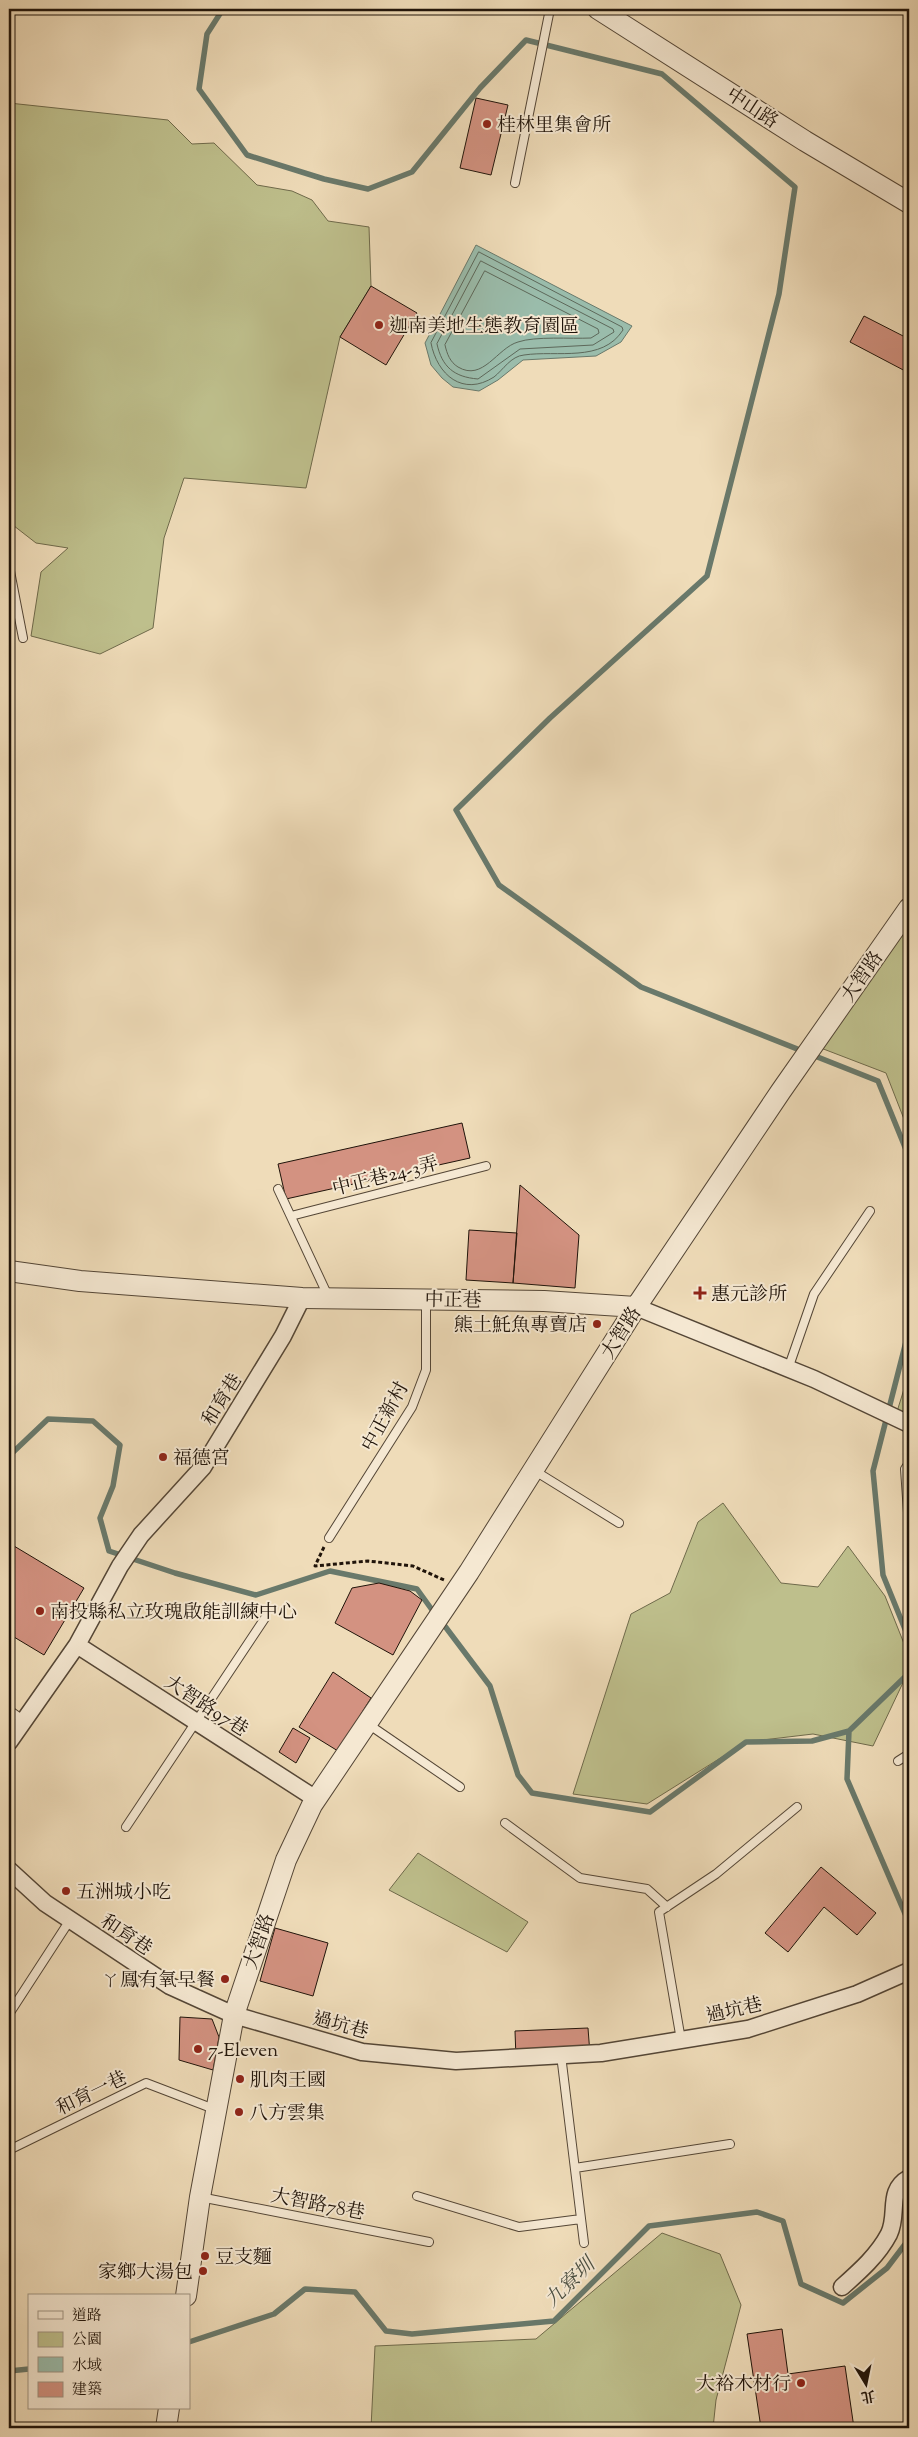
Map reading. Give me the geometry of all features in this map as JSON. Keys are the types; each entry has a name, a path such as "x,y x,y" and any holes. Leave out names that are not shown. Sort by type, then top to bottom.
{"street":[{"name":"中山路","path":"598,9 804,141 909,203"},
{"name":"大智路","path":"186,2294 200,2196 234,2015 286,1860 316,1799 459,1587 636,1307 800,1063 909,908"},
{"name":"中正巷","path":"9,1272 80,1281 302,1298 544,1301 636,1307 788,1369 902,1421"},
{"name":"和育巷","path":"77,1645 120,1566 141,1535 202,1467 283,1336 302,1298"},
{"path":"9,1742 77,1645"},
{"name":"大智路97巷","path":"77,1645 316,1799"},
{"name":"和育巷","path":"9,1870 45,1903 170,1986 234,2015"},
{"name":"過坑巷","path":"234,2015 362,2052 456,2060 602,2053 748,2029 857,1994 909,1970"},
{"path":"842,2287 868,2264 888,2235 894,2222 894,2196 900,2183 909,2178"},
{"path":"166,2428 169,2410"}],"lane":[{"path":"515,183 550,9"},
{"path":"9,566 23,638"},
{"name":"中正巷24-3弄","path":"291,1216 486,1166"},
{"path":"278,1188 328,1298"},
{"path":"788,1369 814,1294 870,1211"},
{"name":"中正新村","path":"329,1538 412,1407 426,1370 426,1299"},
{"path":"909,1463 906,1469 909,1527"},
{"path":"533,1470 619,1523"},
{"path":"126,1827 265,1618"},
{"path":"9,1710 23,1720"},
{"path":"366,1723 460,1787"},
{"path":"898,1761 909,1754"},
{"path":"682,2041 659,1912 716,1874 797,1807"},
{"path":"506,1823 580,1878 647,1890 667,1907"},
{"path":"9,2014 70,1920"},
{"path":"561,2055 584,2243"},
{"name":"和育一巷","path":"9,2150 146,2083 217,2110"},
{"path":"575,2168 730,2144"},
{"name":"大智路78巷","path":"200,2196 429,2242"},
{"path":"417,2196 519,2227 581,2219"}],"path":[{"path":"329,1538 314,1566 368,1561 413,1566 459,1587"}],"green space":[{"name":"迦南美地生態教育園區","path":"9,103 168,120 192,144 214,143 257,185 292,191 312,200 328,221 369,227 371,286 340,337 306,488 184,478 164,538 153,628 100,654 31,636 41,572 68,548 36,543 9,522"},
{"path":"909,906 909,1132 886,1073 813,1045"},
{"path":"909,1373 909,1423 895,1418"},
{"path":"723,1503 781,1583 818,1587 848,1546 885,1596 909,1656 909,1670 873,1746 813,1734 746,1742 647,1804 573,1794 631,1614 670,1593 698,1522"},
{"path":"418,1853 528,1922 507,1952 389,1890"},
{"path":"662,2233 720,2254 741,2305 716,2400 713,2428 371,2428 375,2346 536,2339"}],"water":[{"path":"476,245 632,326 621,342 596,356 523,360 498,380 479,391 453,387 431,365 425,343"}],"building":[{"name":"桂林里集會所","path":"476,98 508,105 491,175 460,168"},
{"name":"迦南美地生態教育園區","path":"371,286 417,313 386,365 340,337"},
{"path":"864,316 909,339 909,373 850,342"},
{"path":"462,1123 470,1158 286,1199 278,1164"},
{"path":"520,1185 579,1235 575,1288 513,1283"},
{"path":"469,1230 517,1233 513,1283 466,1280"},
{"name":"南投縣私立玫瑰啟能訓練中心","path":"9,1543 84,1588 44,1655 9,1634"},
{"path":"379,1583 410,1591 422,1600 393,1655 335,1623 352,1588"},
{"path":"333,1672 371,1698 338,1751 299,1727"},
{"path":"293,1728 310,1738 296,1763 279,1752"},
{"path":"821,1867 876,1913 857,1935 824,1907 788,1952 765,1933"},
{"path":"275,1928 328,1943 313,1996 260,1981"},
{"name":"7-Eleven","path":"180,2017 212,2019 219,2037 213,2070 179,2060"},
{"path":"588,2028 590,2054 516,2058 515,2031"},
{"name":"大裕木材行","path":"782,2329 788,2374 845,2366 854,2428 761,2428 747,2334"}],"waterway":[{"path":"223,9 207,34 199,89 247,155 324,179 368,189 412,172 480,88 526,40 662,74 795,187 779,294 707,576 550,718 456,810 499,885 641,987 878,1081 909,1157"},
{"path":"909,1330 873,1471 883,1575 909,1639"},
{"path":"9,1456 48,1419 93,1421 120,1445 113,1486 100,1518 109,1551 175,1573 256,1595 330,1571 417,1589 435,1614"},
{"path":"441,1621 490,1686 518,1775 532,1793 650,1812 746,1742 812,1741 849,1731"},
{"path":"909,1673 849,1731 847,1779 906,1916 909,1917"},
{"name":"九寮圳","path":"190,2342 274,2314 305,2289 355,2292 386,2331 412,2334 554,2321 649,2226 757,2212 783,2221 801,2284 843,2303 887,2268 909,2239"},
{"name":"九寮圳","path":"9,2371 28,2369"}],"place":[{"name":"桂林里集會所","path":"487,124"},
{"name":"迦南美地生態教育園區","path":"379,325"},
{"name":"惠元診所","path":"700,1293"},
{"name":"熊土魠魚專賣店","path":"597,1324"},
{"name":"福德宮","path":"163,1457"},
{"name":"南投縣私立玫瑰啟能訓練中心","path":"40,1611"},
{"name":"五洲城小吃","path":"66,1891"},
{"name":"ㄚ鳳有氧早餐","path":"225,1979"},
{"name":"7-Eleven","path":"198,2049"},
{"name":"肌肉王國","path":"240,2079"},
{"name":"八方雲集","path":"239,2112"},
{"name":"豆支麵","path":"205,2256"},
{"name":"家鄉大湯包","path":"203,2271"},
{"name":"大裕木材行","path":"801,2383"}]}
